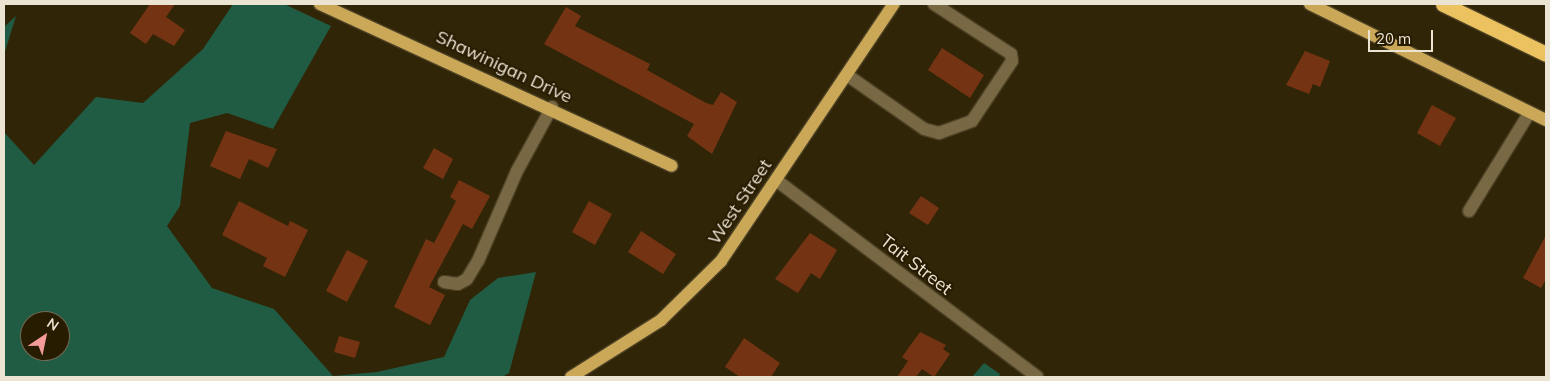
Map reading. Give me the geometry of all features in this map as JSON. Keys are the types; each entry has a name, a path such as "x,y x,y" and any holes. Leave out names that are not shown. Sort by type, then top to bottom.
{"highway":[{"path":"1443,4 1546,54"}],"main road":[{"name":"Shawinigan Drive","path":"320,4 552,108 672,166"},
{"name":"West Street","path":"571,377 661,320 721,261 894,4"},
{"path":"1310,4 1546,120"}],"street":[{"path":"846,74 924,129 939,133 972,121 1012,62 1011,54 934,4"},
{"path":"444,282 458,284 467,279 478,261 517,171 552,108"},
{"path":"1469,210 1530,112"},
{"name":"Tait Street","path":"776,180 1036,377"}],"green space":[{"path":"233,4 284,4 331,26 273,129 227,113 190,123 180,206 167,226 212,288 274,309 333,376 377,372 444,357 470,300 498,278 536,272 509,373 502,377 4,377 4,132 34,165 96,97 143,103 203,49"},
{"path":"16,16 4,55 4,27"},
{"path":"984,363 1000,374 999,377 972,377"}],"building":[{"path":"150,4 175,4 166,17 185,30 174,46 153,34 146,44 130,33"},
{"path":"566,7 581,16 575,26 650,64 647,70 706,103 713,105 721,92 737,102 712,154 687,136 694,124 544,44"},
{"path":"942,48 984,75 970,98 928,70"},
{"path":"1305,51 1330,61 1320,87 1313,84 1309,94 1286,85"},
{"path":"1432,105 1456,118 1440,146 1417,133"},
{"path":"226,131 277,149 268,168 249,159 240,179 210,166"},
{"path":"434,148 453,159 443,179 423,168"},
{"path":"459,180 490,196 472,229 463,224 429,287 445,295 430,325 394,307 426,239 434,243 456,201 450,197"},
{"path":"921,196 939,208 928,225 909,213"},
{"path":"239,201 288,226 290,221 308,230 285,277 263,266 267,258 222,235"},
{"path":"589,201 612,214 595,245 572,232"},
{"path":"641,231 676,254 663,274 628,252"},
{"path":"810,233 837,250 820,279 811,273 798,293 775,279"},
{"path":"1546,235 1546,279 1541,288 1523,278"},
{"path":"347,250 368,261 347,302 326,291"},
{"path":"920,332 946,345 943,349 950,354 934,377 922,369 916,377 897,377 908,361 902,357"},
{"path":"339,336 360,342 355,358 334,352"},
{"path":"744,338 780,363 771,377 740,377 725,367"}]}
